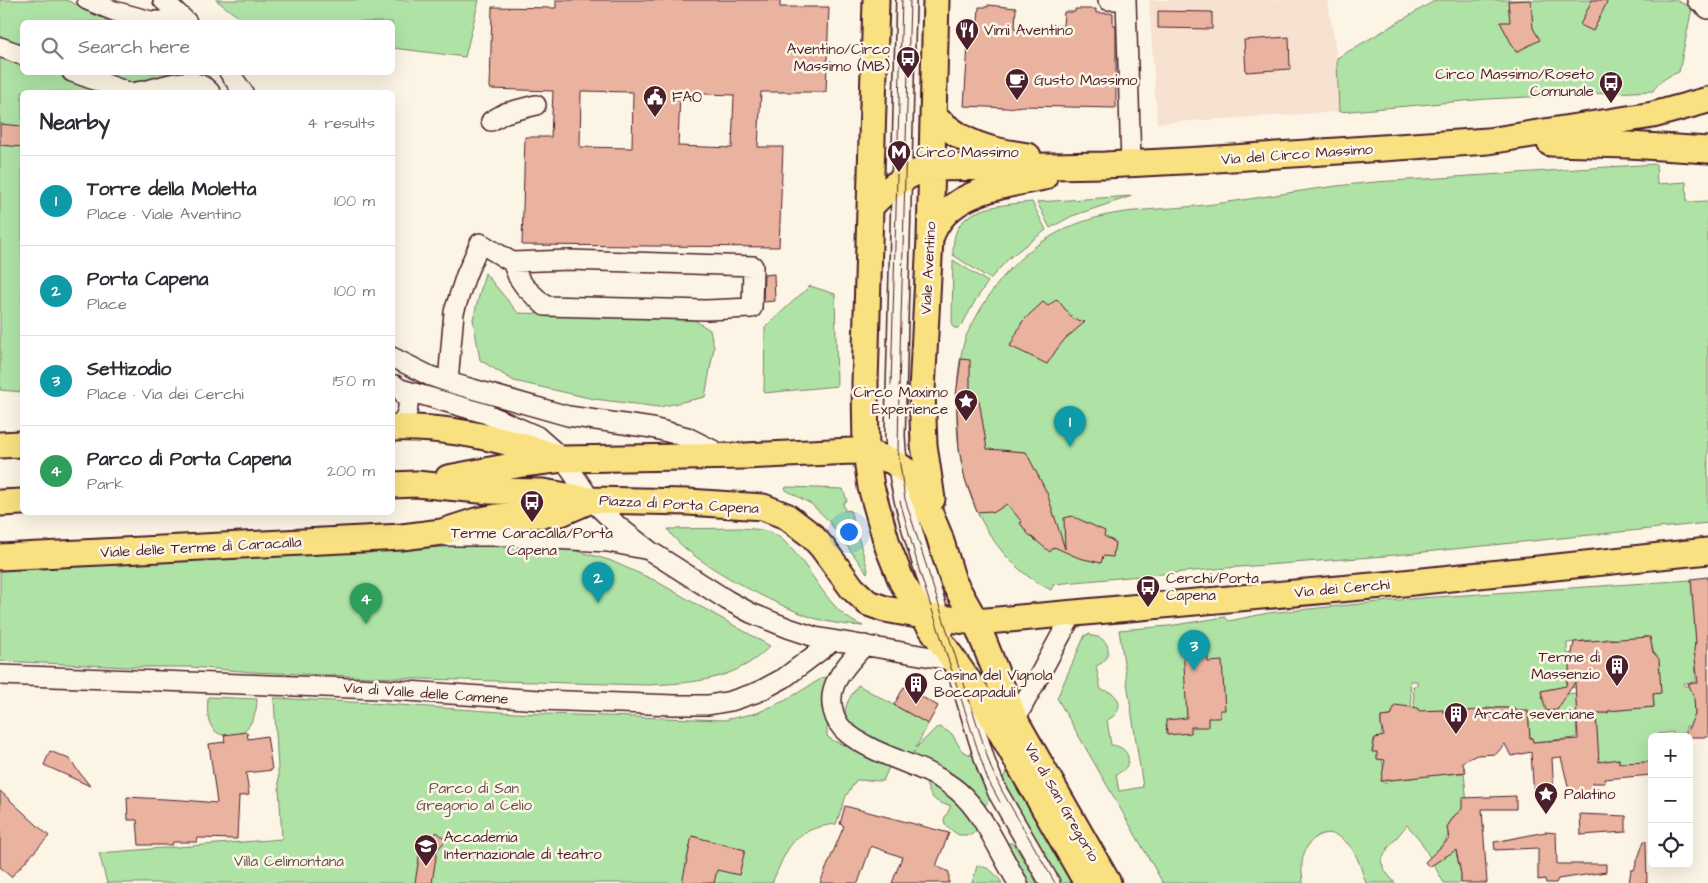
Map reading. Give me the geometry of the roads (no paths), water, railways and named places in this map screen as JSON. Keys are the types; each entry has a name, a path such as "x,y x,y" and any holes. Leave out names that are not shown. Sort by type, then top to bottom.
{"main road":[{"path":"876,0 866,367 866,452 871,487 896,570 932,617 955,661 978,695 1007,725"},
{"name":"Viale Aventino","path":"936,0 930,239 922,386 922,430 939,536"},
{"name":"Via del Circo Massimo","path":"871,206 902,180 932,168 1131,164 1488,141 1653,115 1708,100"},
{"name":"Via del Circo Massimo","path":"933,117 962,137 992,149 1105,165"},
{"name":"Via del Circo Massimo","path":"1488,141 1629,145 1708,150"},
{"name":"Via del Circo Massimo","path":"930,239 934,228 945,214 959,202 972,195 1002,186 1105,165"},
{"path":"395,428 466,433 528,448 563,459"},
{"path":"0,445 20,444"},
{"path":"404,485 522,464 563,459 866,452 896,463 908,472 918,485 939,536 953,581 976,622 1007,725"},
{"path":"404,485 543,492 591,500"},
{"name":"Piazza di Porta Capena","path":"591,500 741,504 764,507 779,512 802,527 816,540 852,588 864,600 878,607 932,617 976,622"},
{"name":"Viale delle Terme di Caracalla","path":"0,557 402,537 442,532 476,521 498,517 561,513 591,500"},
{"path":"0,503 20,502"},
{"name":"Via dei Cerchi","path":"976,622 1708,551"},
{"name":"Via di San Gregorio","path":"1007,725 1087,883"},
{"name":"Via di San Gregorio","path":"1007,725 1108,883"}],"street":[{"path":"87,0 114,11 147,20"},
{"path":"163,0 185,20"},
{"name":"Viale Aventino","path":"896,463 895,436 906,0"},
{"path":"1108,0 1126,0 1131,164"},
{"path":"0,47 20,54"},
{"path":"231,75 242,90"},
{"path":"81,81 119,90"},
{"path":"146,90 185,82 199,84 207,90"},
{"path":"491,121 505,113 536,105"},
{"path":"448,382 454,312 466,274 480,243 512,262 525,287 545,306 706,310 752,308 753,266 570,260 512,262"},
{"path":"395,358 430,376 448,382 568,416 652,428 687,436 723,455"},
{"path":"395,428 405,418 409,408 408,398 397,386"},
{"path":"397,386 478,411 525,430 542,440 563,459 591,500"},
{"path":"896,463 932,617"},
{"name":"Piazza di Porta Capena","path":"591,500 619,527 650,551 751,613 796,631 833,641 955,661"},
{"name":"Viale delle Terme di Caracalla","path":"402,537 477,536 564,539 608,542 650,551"},
{"path":"1007,725 1072,614"},
{"name":"Via di Valle delle Camene","path":"0,675 378,689 540,700 674,706 708,705 731,701 758,692 791,673 833,641"},
{"path":"865,645 839,676 834,686 832,703 834,715 839,725 855,739 938,778 964,797 977,814 1018,883"},
{"path":"955,661 998,793 1050,883"}],"tram line":[{"path":"891,385 902,0"},
{"path":"910,0 898,451 905,499 991,768 1002,791 1055,883"},
{"path":"900,501 920,573 987,778 1000,802"}],"place":[{"name":"Vimi Aventino","path":"967,51"},
{"name":"Aventino/Circo Massimo (MB)","path":"908,79"},
{"name":"Gusto Massimo","path":"1017,101"},
{"name":"Circo Massimo/Roseto Comunale","path":"1611,104"},
{"name":"FAO","path":"655,118"},
{"name":"Circo Massimo","path":"899,173"},
{"name":"Circo Maximo Experience","path":"966,422"},
{"name":"Torre della Moletta","path":"1070,447"},
{"name":"Terme Caracalla/Porta Capena","path":"532,523"},
{"name":"Porta Capena","path":"598,603"},
{"name":"Cerchi/Porta Capena","path":"1148,608"},
{"name":"Parco di Porta Capena","path":"366,624"},
{"name":"Settizodio","path":"1194,671"},
{"name":"Terme di Massenzio","path":"1617,687"},
{"name":"Casina del Vignola Boccapaduli","path":"916,705"},
{"name":"Arcate severiane","path":"1456,735"},
{"name":"Palatino","path":"1546,815"},
{"name":"Accademia Internazionale di teatro","path":"426,867"}],"park label":[{"name":"Parco di San Gregorio al Celio","path":"474,796"},
{"name":"Villa Celimontana","path":"289,861"}]}
